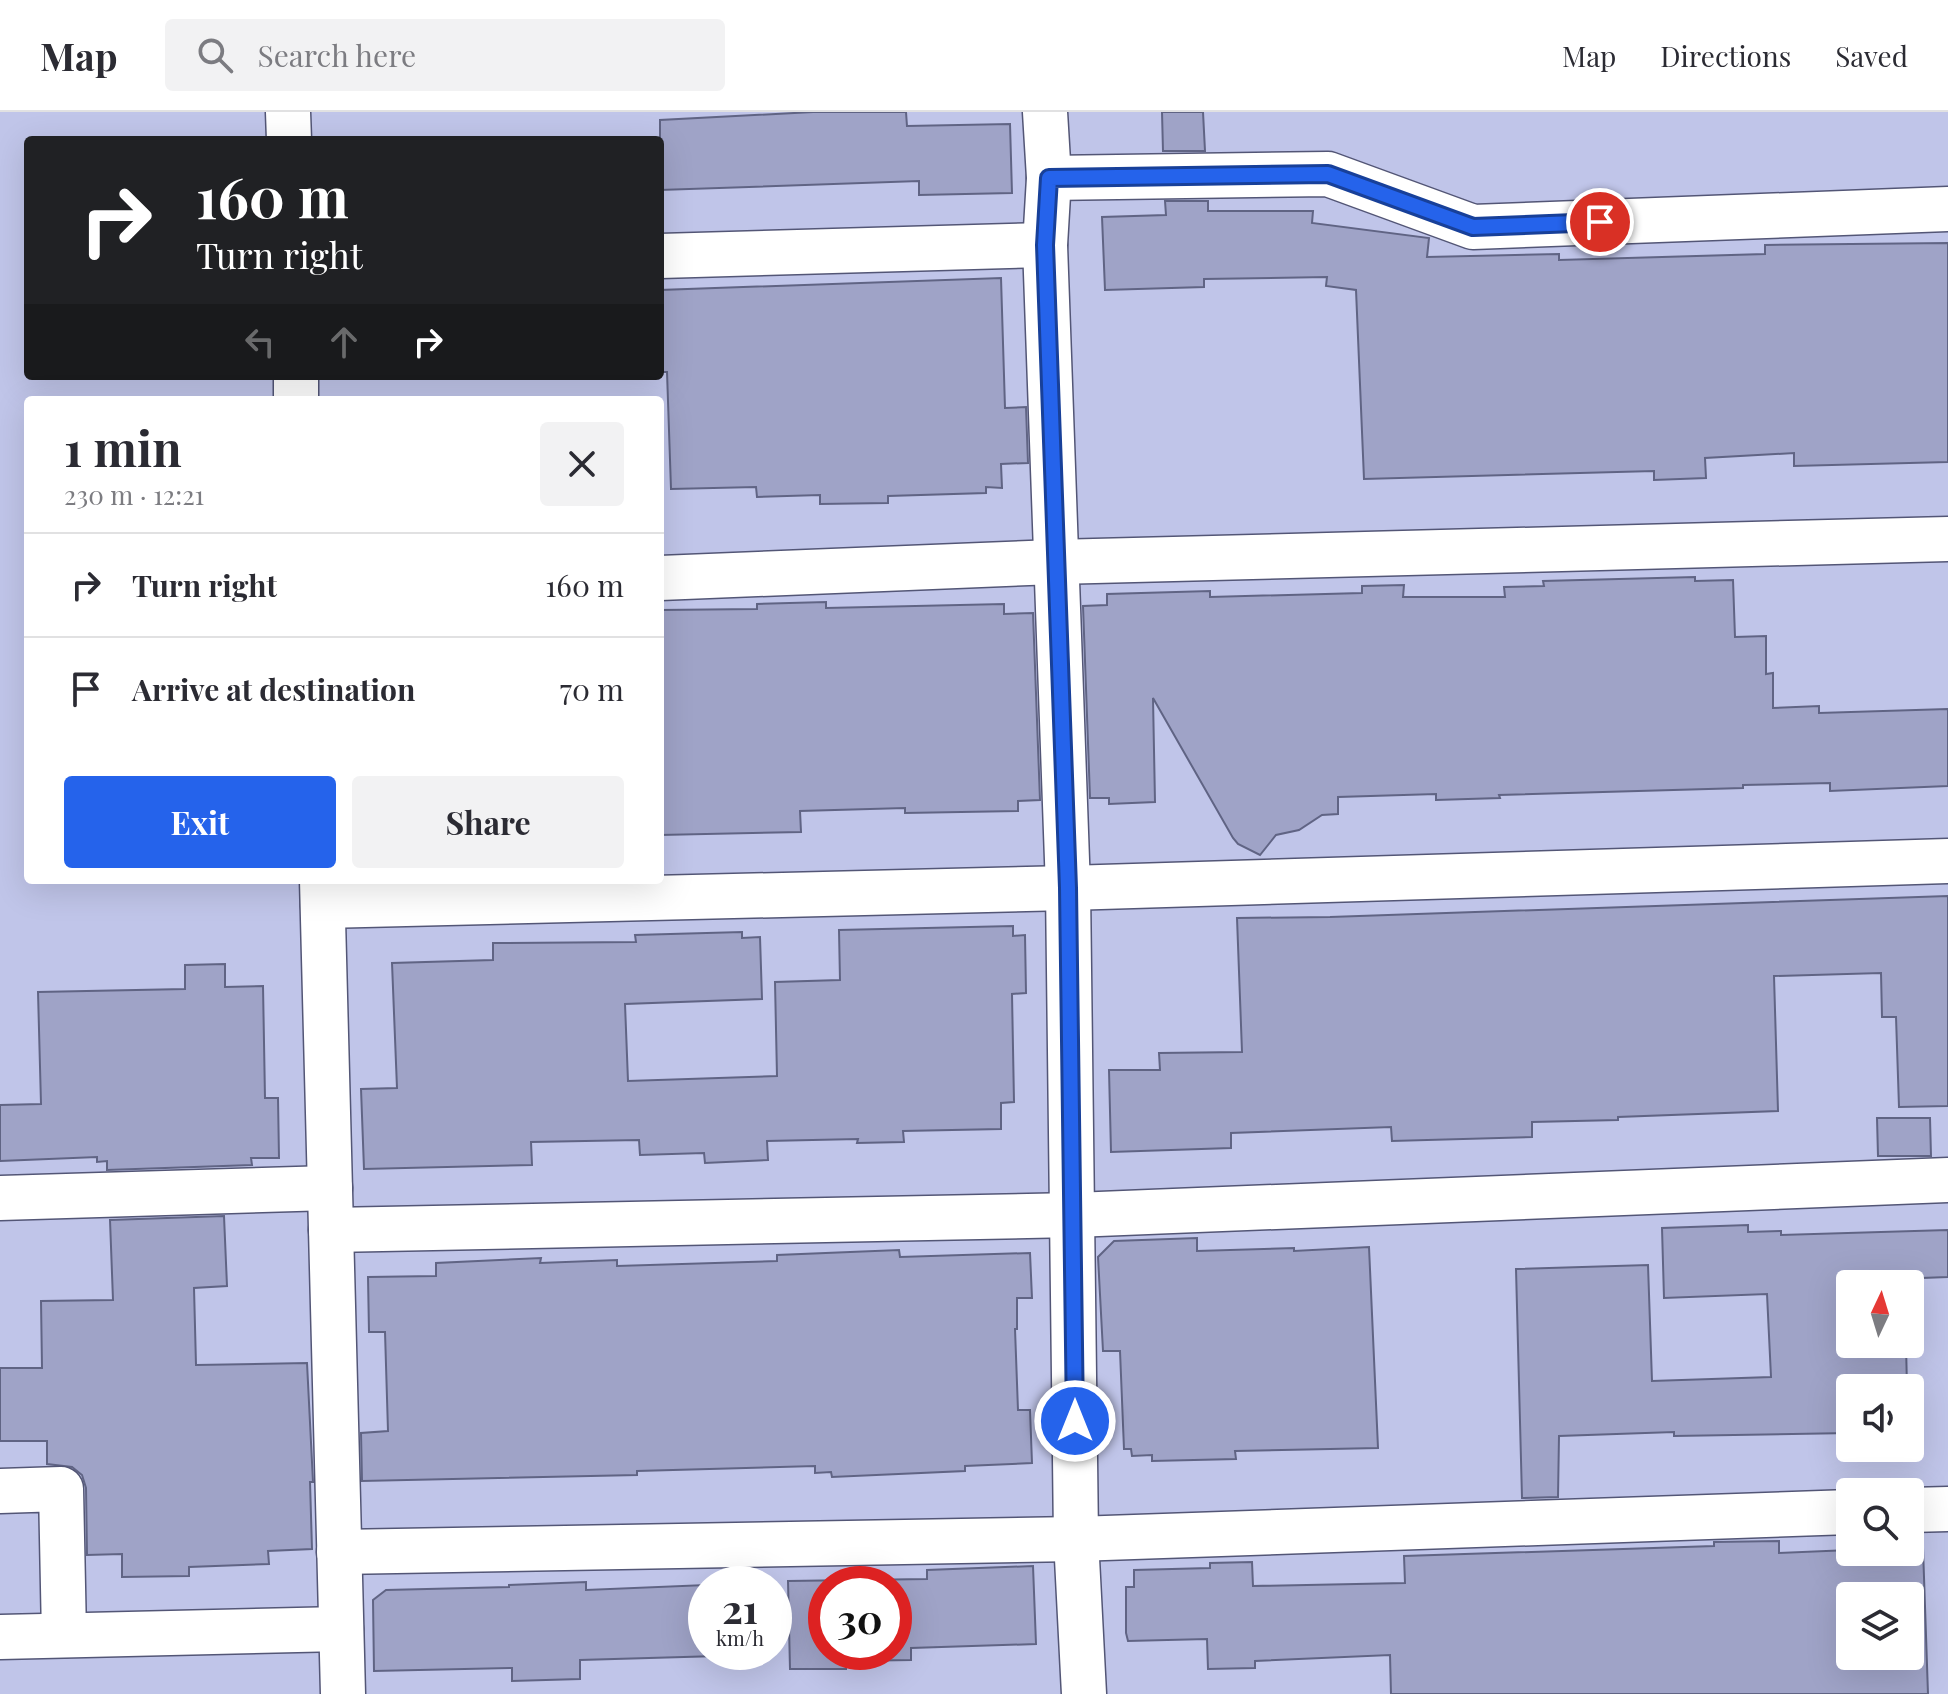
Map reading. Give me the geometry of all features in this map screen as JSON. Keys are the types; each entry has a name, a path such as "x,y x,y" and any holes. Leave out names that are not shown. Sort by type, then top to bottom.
{"street":[{"path":"288,112 289,136"},
{"path":"1045,112 1049,178 1045,245 1068,888 1076,1539 1084,1694"},
{"path":"1049,178 1328,174 1473,227 1948,209"},
{"path":"664,256 1045,245"},
{"path":"664,578 1055,562 1948,539"},
{"path":"343,1694 322,893 1068,888 1948,861"},
{"path":"0,1198 330,1209 1074,1215 1948,1180"},
{"path":"0,1491 61,1489 64,1635"},
{"path":"1924,1510 1948,1509"},
{"path":"339,1552 1076,1539 1836,1512"},
{"path":"0,1637 341,1629"}],"building":[{"path":"813,112 906,112 907,126 1010,124 1012,193 919,195 919,181 664,190 664,136 660,136 660,120"},
{"path":"1162,112 1203,112 1205,151 1163,151"},
{"path":"1165,201 1208,201 1208,211 1313,211 1312,223 1429,238 1427,257 1559,254 1559,260 1765,254 1765,245 1948,243 1948,462 1794,466 1794,453 1705,458 1706,478 1654,480 1654,471 1364,479 1356,290 1326,286 1327,277 1204,279 1204,287 1105,290 1102,217 1166,215"},
{"path":"1001,278 1005,408 1026,407 1028,463 1001,464 1002,488 986,487 986,493 888,496 888,503 820,504 820,495 757,497 756,487 671,489 667,372 664,372 664,290"},
{"path":"1695,577 1695,581 1733,580 1735,637 1766,636 1766,674 1773,673 1773,708 1819,706 1819,713 1948,709 1948,786 1830,791 1830,783 1436,800 1436,794 1338,797 1338,814 1322,815 1299,830 1276,835 1260,855 1238,844 1233,838 1153,698 1155,802 1109,804 1109,798 1090,798 1083,606 1107,605 1107,594 1210,591 1210,597 1362,593 1362,586 1404,585 1403,597 1505,597 1504,587 1544,586 1543,581"},
{"path":"826,602 826,608 1004,604 1004,614 1033,613 1040,800 1018,801 1018,811 905,813 905,808 800,811 801,832 664,835 664,610 757,609 757,604"},
{"path":"1948,896 1948,1106 1899,1107 1896,1017 1882,1017 1881,973 1774,976 1778,1111 1532,1122 1532,1137 1392,1141 1391,1127 1231,1133 1231,1148 1111,1152 1109,1070 1160,1070 1159,1053 1242,1052 1237,918"},
{"path":"1013,926 1013,936 1025,935 1026,993 1012,994 1014,1102 1001,1103 1001,1129 903,1131 904,1142 857,1143 858,1139 767,1141 768,1160 705,1163 704,1153 640,1155 639,1140 531,1142 532,1165 364,1169 361,1089 397,1088 392,963 493,960 493,943 636,942 635,935 742,932 742,938 760,937 762,999 625,1004 628,1081 777,1076 775,982 840,980 839,930"},
{"path":"225,964 225,987 263,986 265,1098 278,1098 279,1158 251,1158 252,1165 107,1170 107,1161 97,1162 97,1157 0,1161 0,1105 41,1104 38,992 185,989 185,965"},
{"path":"1877,1118 1930,1118 1931,1156 1878,1156"},
{"path":"224,1216 227,1286 194,1288 196,1365 307,1363 313,1482 310,1482 312,1549 268,1551 269,1564 189,1567 189,1576 122,1577 122,1554 87,1555 86,1488 82,1475 72,1467 47,1464 47,1441 0,1441 0,1368 42,1368 41,1301 113,1300 110,1220"},
{"path":"1748,1225 1748,1232 1781,1231 1781,1235 1948,1230 1948,1277 1924,1278 1924,1270 1836,1270 1836,1358 1906,1358 1907,1374 1836,1374 1836,1433 1674,1436 1674,1432 1559,1436 1558,1497 1522,1498 1516,1269 1648,1265 1652,1381 1771,1377 1767,1294 1664,1298 1662,1228"},
{"path":"1197,1238 1197,1251 1369,1247 1378,1448 1235,1451 1236,1459 1152,1461 1152,1455 1132,1456 1131,1449 1124,1449 1120,1351 1103,1351 1098,1257 1114,1241"},
{"path":"899,1250 900,1257 1030,1253 1032,1298 1017,1298 1015,1329 1018,1410 1030,1410 1032,1463 965,1466 965,1471 832,1477 831,1472 815,1473 815,1466 637,1471 637,1475 362,1481 361,1433 388,1431 385,1332 369,1332 368,1277 436,1276 436,1263 541,1258 540,1263 617,1260 617,1266 777,1261 777,1255"},
{"path":"1779,1541 1779,1553 1836,1551 1836,1566 1924,1566 1928,1694 1391,1694 1390,1655 1255,1661 1255,1668 1208,1669 1207,1639 1128,1641 1126,1633 1126,1587 1134,1587 1134,1570 1210,1568 1210,1563 1252,1562 1253,1586 1405,1583 1404,1556 1714,1546 1714,1542"},
{"path":"1033,1566 1036,1644 912,1648 912,1579 927,1579 927,1570"},
{"path":"792,1581 808,1581 808,1669 792,1669"},
{"path":"586,1582 586,1590 688,1586 688,1657 580,1660 580,1679 512,1681 512,1668 374,1671 373,1600 386,1590"}],"route":[{"path":"1075,1421 1068,888 1045,245 1049,178 1328,174 1473,227 1600,222"}]}
